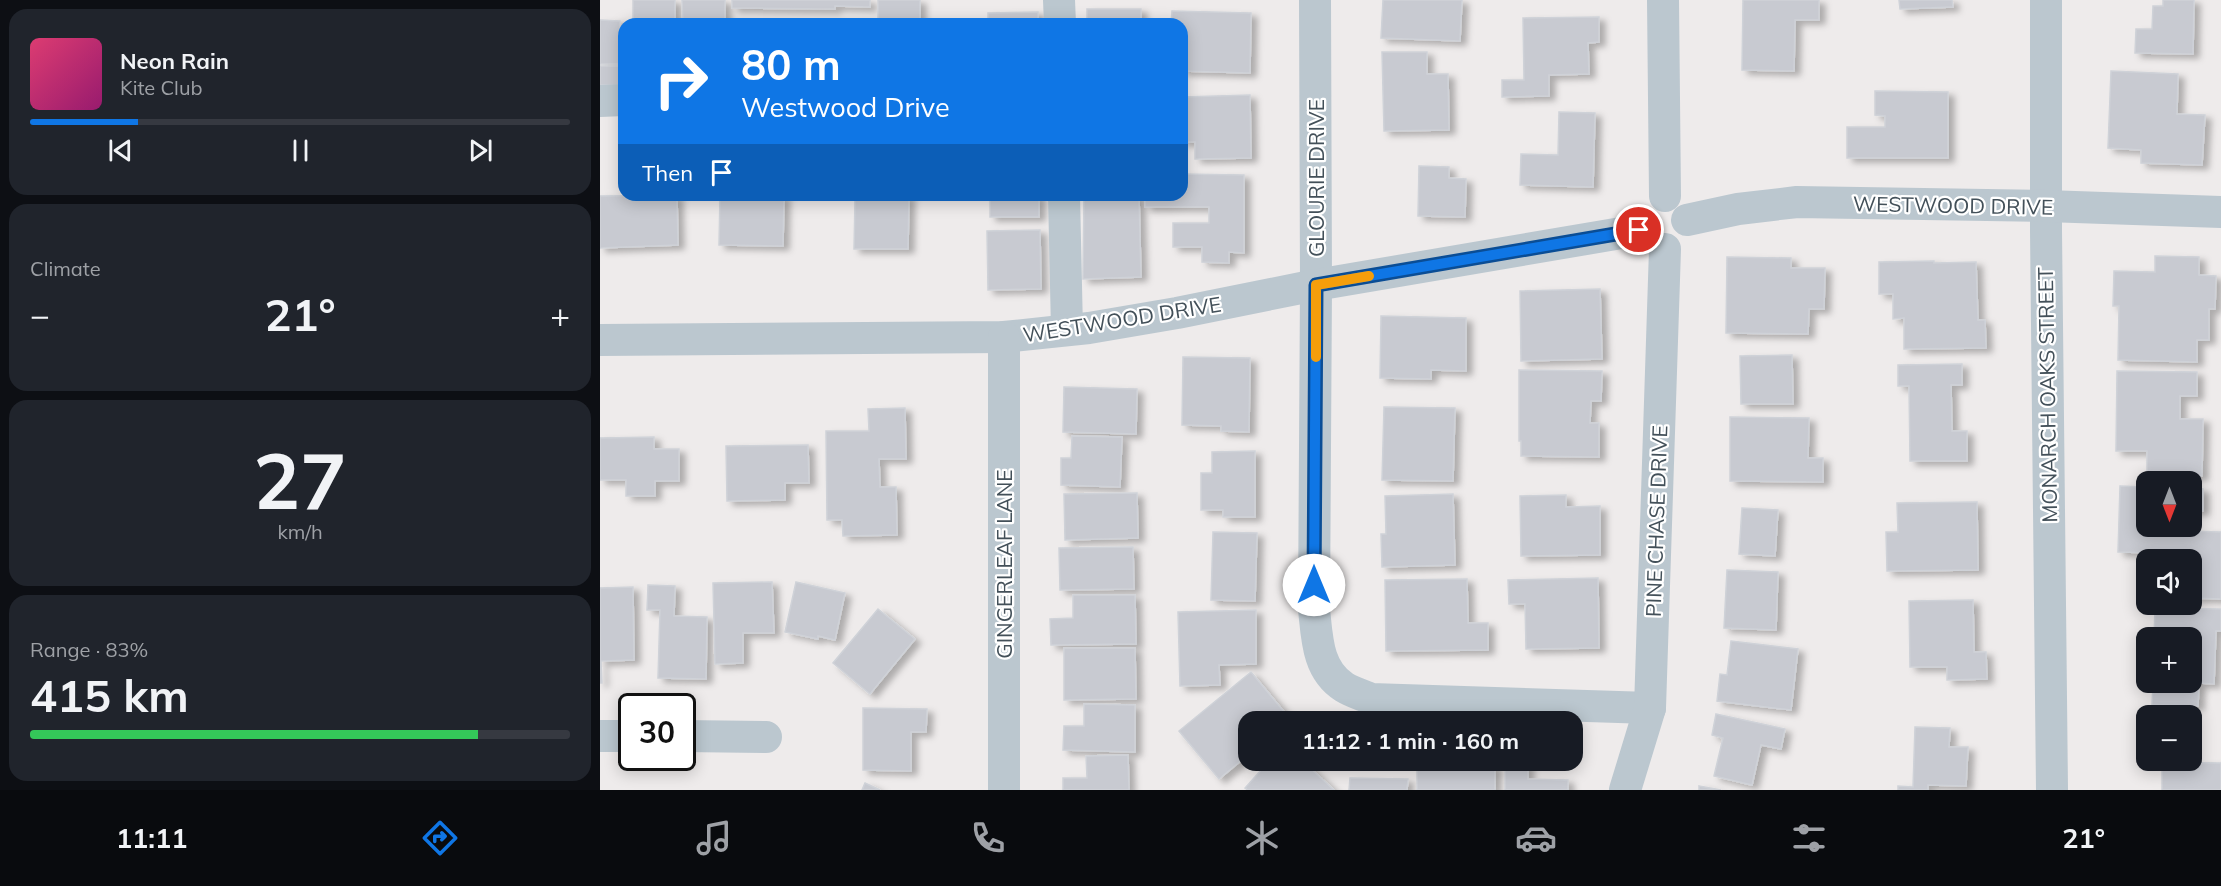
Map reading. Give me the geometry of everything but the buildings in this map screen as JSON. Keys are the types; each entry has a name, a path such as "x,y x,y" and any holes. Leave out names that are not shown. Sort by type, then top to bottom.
{"street":[{"path":"1059,0 1060,18"},
{"name":"GLOURIE DRIVE","path":"1315,0 1314,609 1317,642 1325,667 1343,686 1371,699 1650,708"},
{"path":"1663,0 1665,196"},
{"name":"MONARCH OAKS STREET","path":"2046,0 2052,790"},
{"path":"600,101 618,100"},
{"path":"1665,196 1673,198 1682,203 1687,220 1686,232 1681,241 1665,249 1649,245 1641,237 1639,230 1641,210 1646,203 1665,196"},
{"path":"1064,201 1067,330"},
{"name":"WESTWOOD DRIVE","path":"1687,220 1738,209 1797,202 2046,206 2221,212"},
{"name":"WESTWOOD DRIVE","path":"600,340 1004,337 1178,313 1316,285 1639,230"},
{"name":"PINE CHASE DRIVE","path":"1625,790 1650,708 1665,249"},
{"name":"GINGERLEAF LANE","path":"1004,337 1004,790"},
{"path":"600,736 618,736"},
{"path":"696,736 766,737"}],"slow traffic":[{"path":"1316,357 1316,285 1369,276"}],"route":[{"path":"1314,585 1316,285 1639,230"}]}
